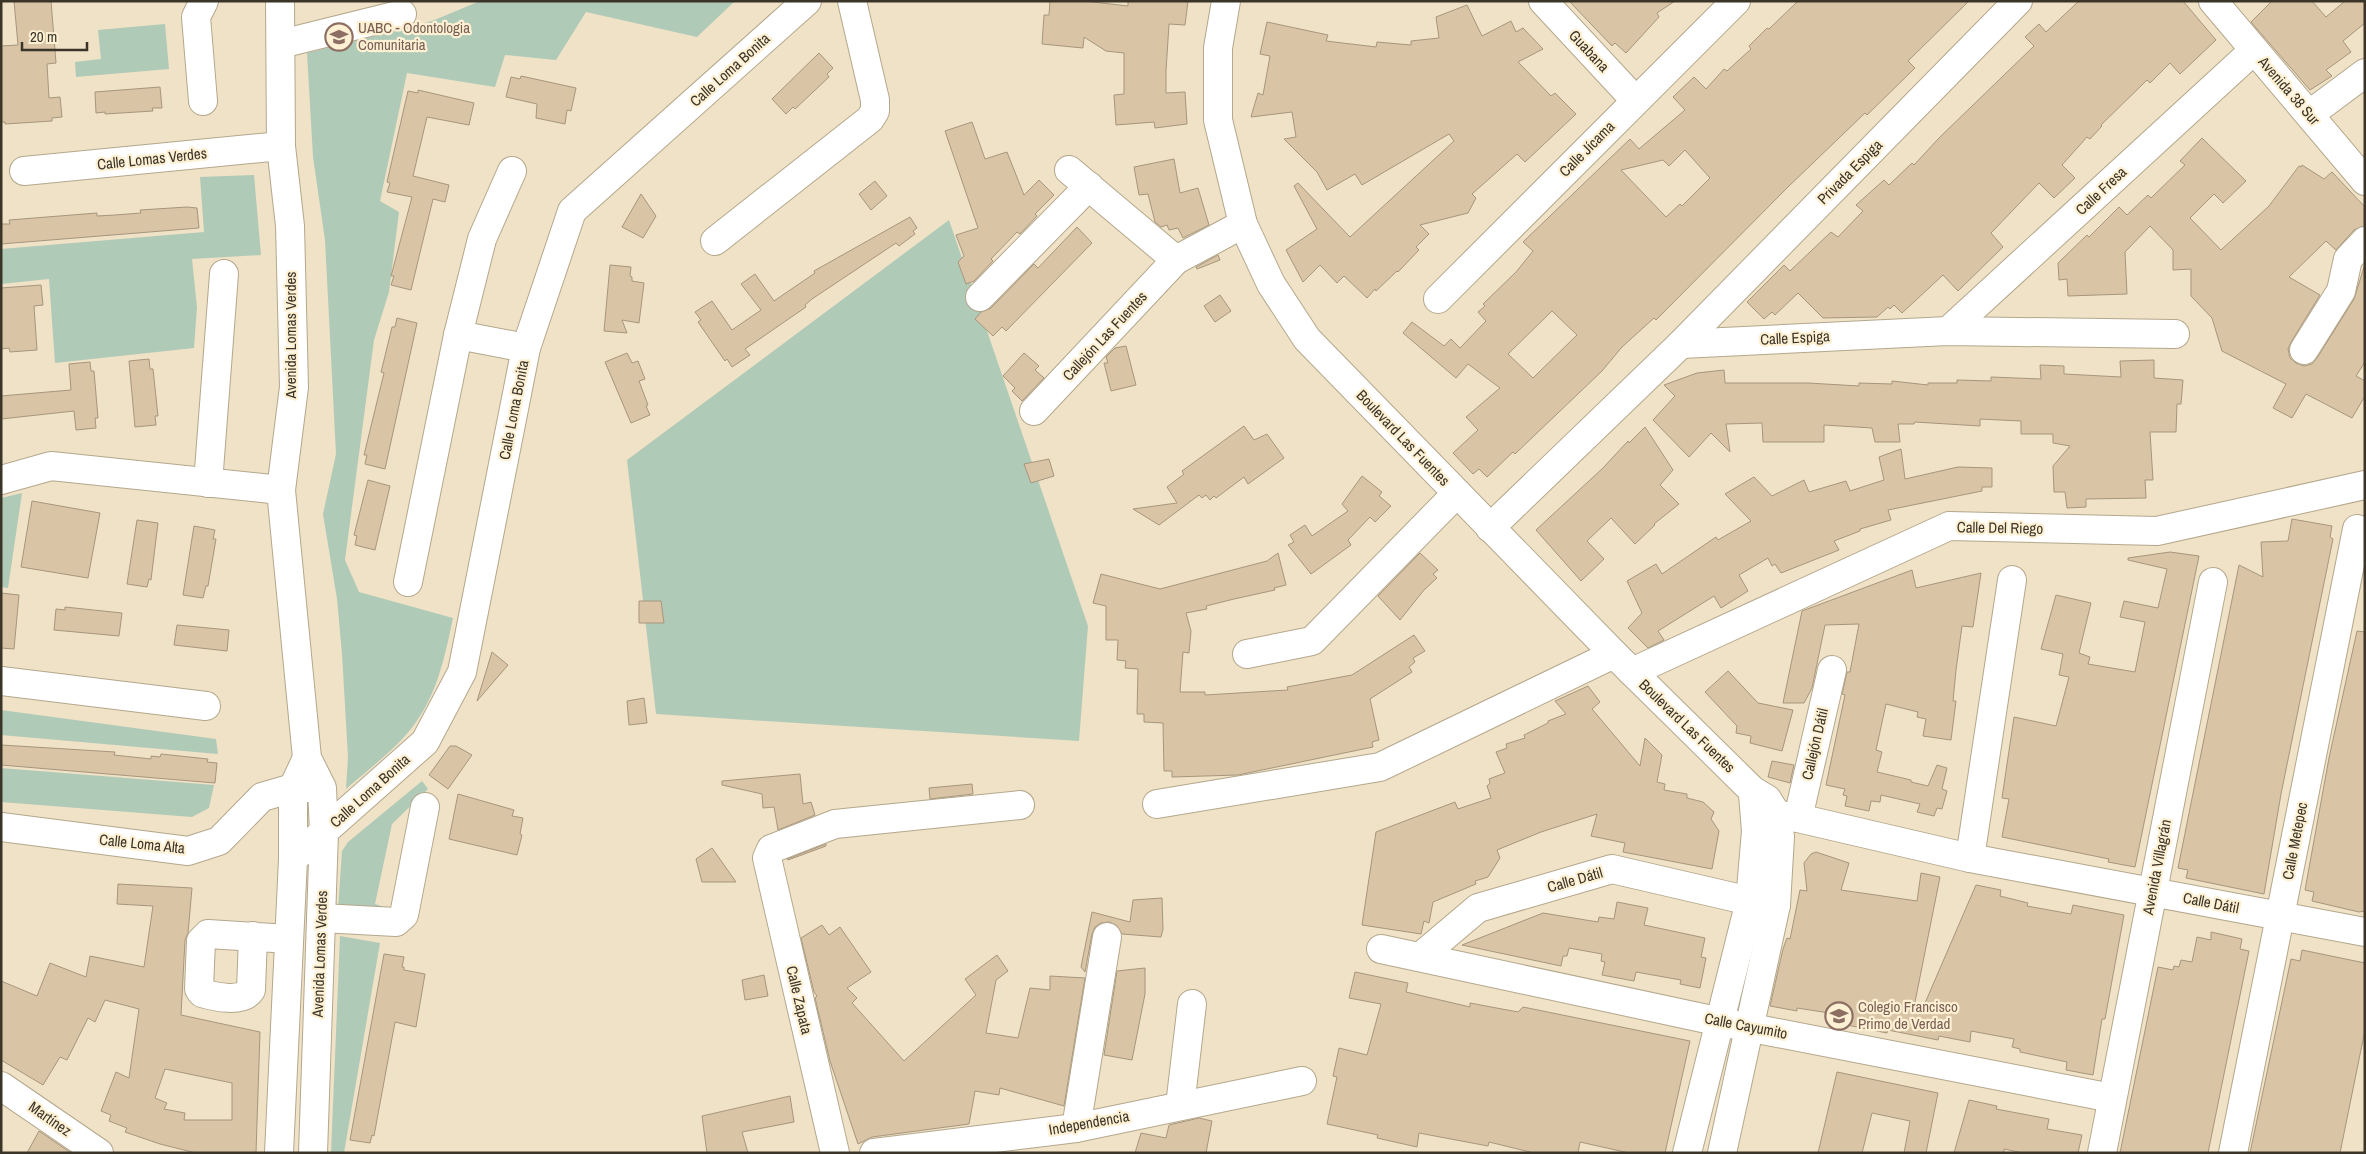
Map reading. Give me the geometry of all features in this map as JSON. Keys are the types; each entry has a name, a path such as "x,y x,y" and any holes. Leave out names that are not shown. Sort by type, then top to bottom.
{"street":[{"path":"203,101 196,17 204,1"},
{"name":"Avenida Lomas Verdes","path":"280,1 281,146 290,226 294,387 281,490 307,758 322,788 324,832 313,1153"},
{"name":"Calle Loma Bonita","path":"293,860 425,742 462,672 526,348 572,211 807,1"},
{"path":"715,241 870,119 875,111 875,100 852,1"},
{"name":"Boulevard Las Fuentes","path":"1226,1 1218,48 1218,120 1243,224 1271,284 1307,339 1623,663 1770,808"},
{"name":"Guabana","path":"1543,1 1635,100"},
{"name":"Calle Jícama","path":"1438,299 1736,1"},
{"name":"Privada Espiga","path":"1681,344 2018,1"},
{"name":"Avenida 38 Sur","path":"2213,1 2253,51 2310,114 2365,181"},
{"path":"281,44 402,14"},
{"name":"Calle Fresa","path":"1948,331 2253,51"},
{"path":"2310,114 2365,73"},
{"name":"Calle Lomas Verdes","path":"24,171 281,146"},
{"path":"408,582 458,335 482,239 512,171"},
{"path":"980,297 1079,178 1176,260"},
{"name":"Callejón Las Fuentes","path":"1034,411 1176,260 1243,224"},
{"path":"2304,350 2341,291 2348,259 2365,241"},
{"path":"208,483 224,274"},
{"name":"Calle Espiga","path":"1681,344 1948,331 2175,334"},
{"path":"458,335 526,348"},
{"path":"1490,528 1681,344"},
{"path":"1,480 51,466 281,490"},
{"name":"Calle Del Riego","path":"1157,804 1380,767 1948,526 2157,531 2365,485"},
{"path":"1247,654 1312,641 1457,494"},
{"name":"Calle Metepec","path":"2233,1153 2357,529"},
{"path":"1970,858 2012,580"},
{"name":"Avenida Villagrán","path":"2102,1153 2213,582"},
{"name":"Callejón Dátil","path":"1770,808 1832,670"},
{"path":"1,681 206,706"},
{"name":"Avenida Lomas Verdes","path":"279,1153 293,860 293,788 307,758"},
{"name":"Calle Loma Alta","path":"1,827 188,851 219,841 262,797 293,788 322,788"},
{"name":"Calle Zapata","path":"834,1153 767,858 771,849 835,824 1020,805"},
{"path":"321,918 396,922 401,920 404,915 426,807"},
{"path":"1688,1153 1721,1022 1763,903 1780,837 1770,808"},
{"name":"Calle Dátil","path":"1770,808 1970,858 2365,932"},
{"name":"Calle Dátil","path":"1420,957 1478,908 1612,869 1763,903"},
{"path":"1722,1153 1748,1027 1763,903"},
{"path":"253,936 289,938"},
{"path":"1076,1128 1107,937"},
{"name":"Calle Cayumito","path":"1381,949 1721,1022 2112,1098"},
{"path":"1180,1106 1192,1004"},
{"name":"Independencia","path":"874,1153 1076,1128 1302,1081"},
{"name":"Martínez","path":"1,1086 98,1153"}],"green space":[{"path":"480,1 735,1 697,37 586,12 556,60 505,55 495,87 407,73 380,201 399,212 389,292 374,340 345,560 359,592 453,618 437,681 427,705 404,737 346,789 348,757 342,654 337,599 323,514 336,454 325,240 313,157 307,53 432,21"},
{"path":"165,24 169,69 76,77 75,62 101,59 98,30"},
{"path":"254,175 261,255 192,259 197,307 194,348 55,363 49,279 1,284 1,249 204,232 200,177"},
{"path":"949,220 1088,626 1079,741 656,714 627,460"},
{"path":"22,493 8,588 1,587 1,498"},
{"path":"1,710 216,739 218,754 1,735"},
{"path":"1,768 214,785 209,808 192,817 1,802"},
{"path":"422,781 428,789 392,824 375,904 393,910 338,910 342,851 348,842"},
{"path":"340,936 380,943 344,1153 331,1153"}],"building":[{"path":"14,1 51,1 56,63 47,64 49,98 60,97 62,117 52,118 52,121 5,124 5,122 1,122 1,46 18,45"},
{"path":"1050,1 1085,1 1128,6 1128,1 1188,1 1185,25 1169,24 1166,71 1166,93 1185,92 1187,124 1155,128 1154,122 1116,125 1114,95 1124,94 1124,53 1106,51 1084,37 1083,48 1042,44 1044,15 1049,15"},
{"path":"1569,1 1675,1 1657,13 1659,17 1626,53 1615,43 1612,46"},
{"path":"1798,1 1969,1 1908,61 1915,68 1788,187 1656,320 1654,318 1622,347 1602,371 1515,454 1513,452 1487,477 1479,469 1473,474 1453,453 1478,430 1466,417 1500,388 1468,364 1456,378 1403,333 1412,322 1444,346 1451,339 1460,348 1486,321 1478,312 1485,306 1483,304 1516,272 1533,251 1523,242 1630,139 1639,149 1685,110 1673,97 1694,77 1706,89 1724,69 1727,71 1751,49 1749,46 1767,28 1769,29","holes":["1685,150 1710,178 1682,206 1680,204 1666,217 1621,170 1663,160 1669,166","1552,311 1577,335 1533,378 1508,354"]},
{"path":"2079,1 2183,1 2216,40 2180,74 2170,63 2150,83 2147,80 2101,125 2090,139 2087,137 2062,165 2075,178 2054,198 2039,183 1991,233 2003,247 1958,291 1943,275 1902,313 1894,305 1890,309 1888,307 1877,317 1823,318 1798,293 1775,315 1772,312 1764,319 1747,302 1784,265 1790,271 1831,232 1838,237 1863,211 1856,205 1884,180 1889,185 1912,163 1914,165 1939,138 2034,46 2025,37 2039,24 2046,32"},
{"path":"2272,1 2312,1 2326,17 2345,1 2365,1 2365,23 2343,41 2351,52 2326,70 2332,76 2310,90 2251,22"},
{"path":"1467,5 1482,36 1511,21 1516,32 1523,28 1543,49 1518,62 1551,96 1555,93 1576,114 1525,162 1517,154 1472,194 1476,198 1468,213 1420,225 1429,234 1416,247 1419,250 1398,272 1376,291 1375,289 1367,298 1344,276 1337,283 1320,265 1303,282 1286,250 1317,229 1294,186 1298,183 1350,237 1454,141 1449,134 1362,185 1355,174 1327,190 1317,172 1284,139 1296,137 1292,112 1251,117 1258,93 1263,95 1270,56 1260,54 1267,22 1328,35 1326,41 1376,47 1377,42 1411,45 1411,41 1439,38 1436,17"},
{"path":"819,53 833,68 827,74 829,77 795,109 793,107 786,114 772,99"},
{"path":"521,76 576,88 571,111 567,110 565,124 536,118 537,104 506,97 511,77 520,79"},
{"path":"160,87 162,108 152,108 153,111 96,113 95,92"},
{"path":"418,90 474,103 469,125 427,117 413,176 449,185 445,202 433,199 411,290 391,285 394,276 391,276 412,197 387,192 390,183 387,182 408,91 418,93"},
{"path":"972,122 985,159 1007,152 1024,195 1039,180 1054,195 1035,214 1037,216 1020,234 1017,232 991,259 993,261 974,281 966,284 958,262 964,256 956,235 978,228 945,131"},
{"path":"2202,138 2246,181 2223,203 2214,194 2190,218 2221,250 2269,206 2299,166 2301,167 2302,165 2324,179 2332,172 2365,207 2365,226 2354,230 2336,250 2326,241 2289,277 2320,295 2288,349 2290,358 2304,366 2312,364 2317,358 2354,299 2365,264 2365,362 2356,376 2365,381 2365,396 2352,418 2306,394 2292,418 2273,408 2286,384 2222,351 2212,318 2191,296 2191,269 2173,270 2173,250 2150,226 2125,252 2127,294 2068,296 2067,279 2059,280 2058,263 2087,235 2089,237 2119,207 2127,215 2148,195 2151,198 2185,165 2180,161"},
{"path":"1174,159 1180,193 1198,188 1209,225 1183,238 1178,228 1169,230 1167,225 1161,227 1155,222 1148,194 1139,195 1134,167"},
{"path":"875,181 887,196 871,210 859,194"},
{"path":"641,194 656,216 643,238 622,227"},
{"path":"197,208 199,228 1,244 1,224 10,224 9,220 97,213 97,216 115,215 141,213 140,210"},
{"path":"910,217 917,228 913,231 915,234 899,246 896,243 812,299 805,305 806,307 745,349 750,355 732,367 727,359 725,361 698,322 701,320 695,312 712,301 732,330 761,310 741,284 755,274 774,301 815,273 814,271"},
{"path":"1077,227 1092,243 1006,331 1002,327 993,336 975,319 981,312 991,308 1034,264 1038,268"},
{"path":"1218,255 1220,260 1197,269 1196,267"},
{"path":"610,265 631,267 630,276 632,281 644,283 639,323 622,320 627,333 604,331"},
{"path":"41,285 43,305 34,306 37,350 10,352 9,348 1,349 1,288"},
{"path":"1220,295 1231,311 1215,322 1204,306"},
{"path":"397,318 417,323 385,469 365,464 367,455 364,455 384,373 381,372 392,327 395,327"},
{"path":"1126,346 1136,385 1111,391 1104,363 1108,363 1106,357 1115,348"},
{"path":"627,353 632,363 638,361 645,379 639,381 650,415 631,423 605,362"},
{"path":"1024,353 1039,366 1035,370 1044,378 1022,401 1012,391 1015,388 1003,376"},
{"path":"149,359 150,369 153,369 158,416 155,416 156,425 135,427 129,361"},
{"path":"2154,360 2154,378 2183,380 2181,404 2177,404 2176,432 2150,432 2153,480 2145,480 2146,498 2086,499 2086,507 2067,508 2065,492 2054,492 2053,466 2070,446 2053,443 2053,434 2021,434 2021,421 1980,419 1980,426 1915,422 1914,424 1898,424 1900,442 1875,442 1872,428 1824,425 1824,442 1763,442 1762,423 1726,424 1730,452 1711,433 1689,457 1653,420 1675,396 1664,385 1697,373 1724,370 1725,383 1808,383 1859,386 1859,383 1892,384 1892,381 1928,385 1928,383 1957,383 1957,380 1991,381 1991,377 2041,379 2040,365 2064,366 2064,374 2121,377 2120,361"},
{"path":"90,362 91,371 94,371 98,418 95,418 96,428 76,430 74,411 1,419 1,396 71,390 69,364"},
{"path":"1244,426 1254,440 1267,434 1284,458 1248,484 1244,477 1216,498 1214,496 1210,500 1206,495 1202,498 1199,495 1159,525 1133,509 1177,503 1167,487 1184,474 1182,471"},
{"path":"1645,427 1673,470 1660,485 1679,504 1654,524 1635,544 1611,518 1587,541 1604,559 1581,581 1536,530 1603,468 1628,441 1629,443"},
{"path":"1901,449 1905,479 1958,467 1992,468 1992,487 1982,487 1982,491 1888,510 1891,520 1860,529 1860,531 1834,541 1839,550 1781,573 1775,564 1772,566 1768,558 1739,575 1748,591 1721,608 1714,596 1658,631 1664,640 1648,648 1628,628 1642,613 1627,581 1656,564 1662,574 1716,537 1718,540 1751,521 1725,494 1754,477 1772,496 1804,480 1809,492 1846,481 1850,491 1884,480 1879,457"},
{"path":"1049,459 1054,476 1031,483 1024,464"},
{"path":"1362,476 1382,492 1379,496 1391,506 1375,522 1370,517 1348,540 1351,545 1311,574 1288,545 1294,542 1290,535 1305,525 1312,536 1348,511 1342,504"},
{"path":"368,480 390,486 375,550 355,545 357,536 354,535"},
{"path":"32,501 100,513 88,578 21,567"},
{"path":"2292,519 2332,526 2330,537 2333,539 2281,794 2264,894 2186,878 2188,870 2178,868 2239,565 2263,577 2261,542 2288,541"},
{"path":"137,520 158,523 151,580 149,579 147,587 127,584"},
{"path":"194,526 215,530 213,539 216,539 208,586 206,586 203,598 183,595"},
{"path":"2170,552 2199,556 2135,867 2108,862 2109,859 2002,837 2009,799 2002,798 2014,717 2056,726 2069,677 2059,675 2063,654 2041,649 2056,595 2091,603 2079,653 2090,657 2088,664 2135,672 2145,622 2120,617 2124,601 2158,608 2167,569 2128,560 2128,558"},
{"path":"1278,553 1286,585 1274,588 1275,590 1206,606 1207,609 1186,613 1191,631 1189,653 1183,652 1180,692 1205,692 1205,695 1288,690 1287,687 1352,675 1414,635 1425,651 1413,658 1415,662 1409,667 1412,672 1370,699 1379,740 1372,742 1373,747 1238,775 1172,777 1172,771 1164,771 1163,723 1144,722 1144,714 1137,714 1138,669 1125,668 1126,661 1117,660 1118,640 1106,640 1106,606 1093,603 1101,574 1160,589 1267,561"},
{"path":"1420,553 1438,570 1433,574 1437,578 1424,590 1400,620 1378,596"},
{"path":"1912,570 1916,588 1981,573 1973,627 1962,626 1953,701 1956,701 1951,740 1923,736 1926,719 1917,717 1918,712 1886,704 1876,750 1882,752 1877,772 1911,780 1911,782 1928,786 1937,765 1947,768 1942,789 1947,791 1942,809 1937,808 1934,816 1917,812 1920,804 1881,795 1880,802 1871,801 1869,811 1845,806 1847,796 1843,795 1845,789 1826,785 1845,695 1842,694 1847,672 1850,672 1859,624 1825,625 1812,688 1804,703 1783,703 1802,611"},
{"path":"1,593 19,595 14,649 1,648"},
{"path":"639,601 661,601 664,623 639,623"},
{"path":"65,607 122,613 119,636 54,630 56,609 65,610"},
{"path":"177,625 229,630 227,651 174,645"},
{"path":"2357,631 2365,632 2365,911 2359,912 2312,901 2314,892 2305,890 2329,758"},
{"path":"492,652 508,665 477,701"},
{"path":"1728,671 1758,703 1793,710 1782,751 1750,743 1751,736 1736,733 1737,726 1705,692"},
{"path":"1588,686 1600,702 1592,709 1640,766 1645,738 1662,755 1657,782 1665,784 1664,790 1687,794 1687,798 1703,802 1714,812 1711,819 1719,831 1712,869 1623,852 1625,843 1591,836 1597,814 1541,832 1497,850 1500,858 1488,877 1475,881 1476,884 1433,902 1429,923 1424,921 1421,934 1362,925 1376,832 1455,802 1458,809 1491,798 1487,786 1490,783 1489,779 1505,773 1496,752 1507,748 1506,744 1525,738 1524,735 1548,723 1548,721 1566,714 1555,701"},
{"path":"644,698 647,723 629,725 627,701"},
{"path":"1,745 115,752 114,755 151,759 151,756 160,757 161,754 208,759 207,762 217,763 215,783 1,765"},
{"path":"450,746 456,746 472,755 448,789 429,775"},
{"path":"1772,761 1794,765 1790,783 1768,777"},
{"path":"800,774 803,804 811,802 815,815 778,830 774,807 763,808 762,794 722,785 722,781"},
{"path":"972,784 973,794 930,799 929,788"},
{"path":"458,794 514,810 512,816 523,818 520,834 522,835 517,855 449,839"},
{"path":"826,844 826,846 787,859"},
{"path":"712,848 736,882 702,882 696,859"},
{"path":"1816,852 1849,863 1841,890 1917,901 1921,873 1940,877 1914,1007 1922,1010 1976,885 2001,890 2000,896 2028,903 2027,906 2071,914 2073,905 2124,915 2105,1019 2102,1019 2093,1075 2066,1070 2067,1062 2020,1052 2020,1049 2012,1047 2014,1039 1971,1031 1970,1042 1939,1036 1938,1040 1888,1030 1887,1033 1847,1025 1849,1016 1797,1008 1797,1011 1770,1006 1783,949 1787,938 1790,939 1800,890 1807,891 1804,863 1811,854"},
{"path":"118,884 192,888 188,933 185,940 181,1015 260,1032 256,1153 196,1153 160,1144 125,1132 127,1128 109,1121 111,1115 101,1111 116,1072 129,1078 139,1009 105,1000 95,1022 88,1018 67,1060 60,1057 43,1085 1,1060 1,981 37,996 50,963 86,977 90,956 144,967 153,906 117,904","holes":["165,1069 232,1083 232,1120 184,1120 185,1113 164,1109 167,1103 155,1098"]},
{"path":"1162,898 1163,929 1161,937 1122,934 1116,925 1109,922 1101,923 1095,927 1092,934 1085,972 1081,967 1092,912 1130,922 1133,900"},
{"path":"1617,902 1648,908 1644,925 1705,938 1701,957 1706,958 1700,988 1680,984 1681,980 1636,972 1634,981 1602,975 1605,962 1601,961 1602,954 1569,948 1567,956 1563,956 1561,966 1462,945 1543,913 1598,922 1599,917 1614,919"},
{"path":"822,925 829,935 840,927 871,972 847,988 857,998 852,1003 904,1061 976,995 965,979 997,955 1008,971 996,980 986,1033 1018,1038 1030,988 1050,990 1050,976 1085,978 1064,1106 1000,1088 999,1095 975,1091 969,1124 872,1137 858,1144 830,1061 815,998 817,996 814,992 801,938"},
{"path":"2211,932 2242,939 2240,949 2249,951 2208,1153 2120,1153 2158,967 2173,970 2174,966 2179,967 2181,960 2192,962 2197,937 2211,940"},
{"path":"2302,950 2365,963 2365,1030 2340,1153 2250,1153 2291,959 2300,961"},
{"path":"384,954 404,957 402,967 404,967 404,970 425,974 416,1027 395,1022 374,1136 372,1135 370,1143 350,1140"},
{"path":"1145,968 1145,994 1132,1060 1104,1055 1117,971"},
{"path":"1355,972 1408,983 1406,992 1470,1007 1470,1003 1518,1012 1523,1007 1690,1041 1665,1153 1629,1153 1580,1142 1578,1153 1534,1153 1489,1142 1488,1146 1419,1133 1417,1147 1377,1138 1378,1135 1327,1124 1337,1077 1333,1076 1339,1048 1367,1055 1381,1004 1349,998"},
{"path":"764,975 768,996 745,1000 742,980"},
{"path":"1837,1072 1938,1093 1926,1153 1904,1153 1910,1121 1872,1113 1862,1153 1818,1153"},
{"path":"790,1096 794,1122 742,1132 748,1153 707,1153 702,1116"},
{"path":"1969,1100 1997,1106 1996,1109 2049,1119 2047,1129 2082,1135 2078,1153 2023,1153 2004,1149 2004,1153 1954,1153"},
{"path":"1199,1118 1212,1121 1206,1153 1135,1153 1141,1133 1166,1138 1169,1125"},
{"path":"39,1131 71,1153 27,1153"}],"place":[{"name":"UABC - Odontologia Comunitaria","path":"339,37"},
{"name":"Colegio Francisco Primo de Verdad","path":"1839,1016"}]}
